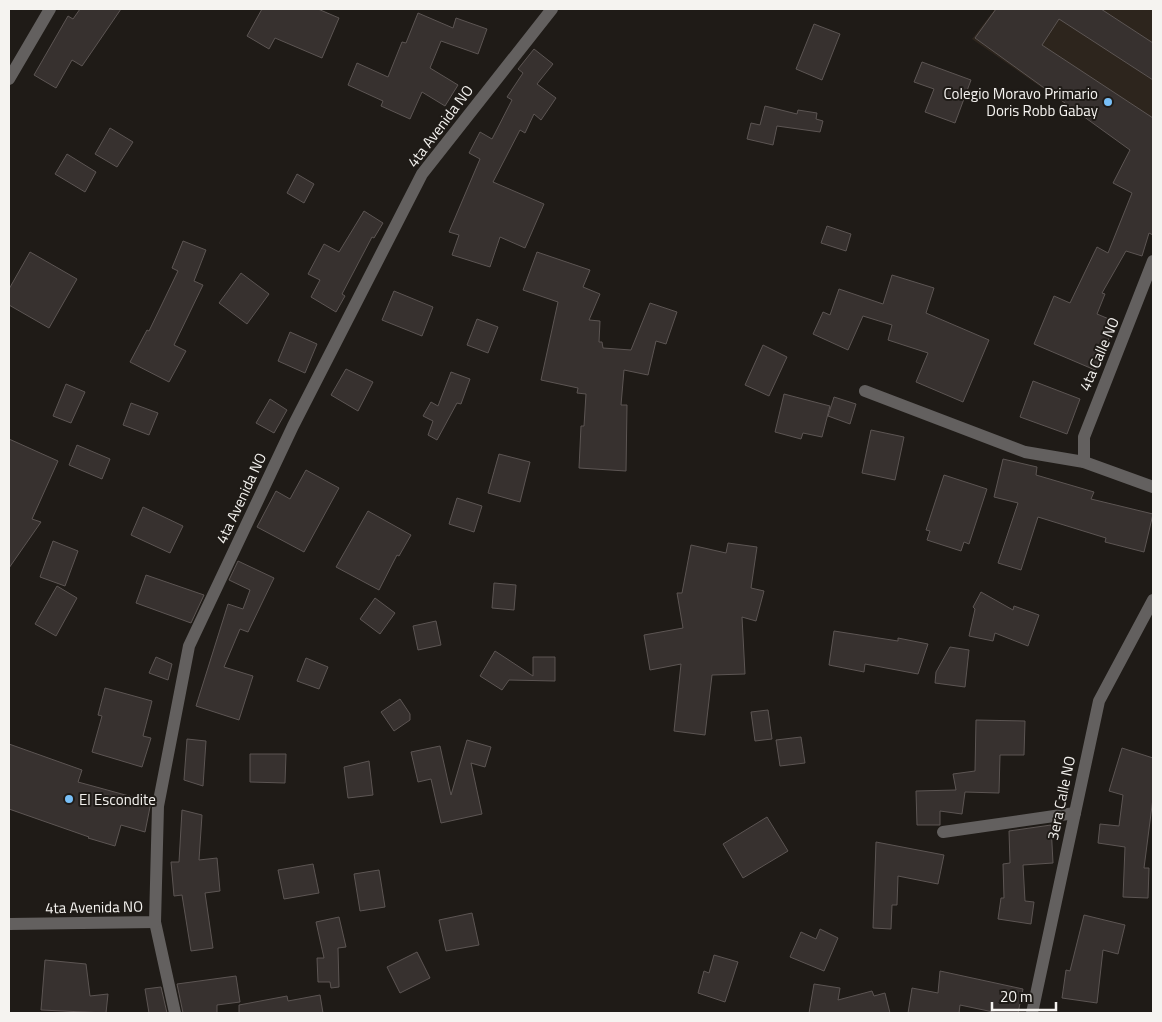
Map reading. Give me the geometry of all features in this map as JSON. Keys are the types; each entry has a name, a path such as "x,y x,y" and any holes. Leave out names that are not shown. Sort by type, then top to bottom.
{"street":[{"path":"9,79 50,9"},
{"name":"4ta Avenida NO","path":"9,924 155,922 158,806 189,646 293,426 422,174 552,9"},
{"name":"4ta Calle NO","path":"1084,462 1084,437 1153,261"},
{"path":"865,391 1025,452 1084,462 1153,487"},
{"name":"3era Calle NO","path":"1032,1013 1099,701 1153,600"},
{"path":"943,832 1075,813"},
{"path":"155,922 175,1013"}],"shaded area":[{"name":"Colegio Moravo Primario Doris Robb Gabay","path":"995,9 1153,9 1153,165 972,39"}],"building":[{"path":"80,9 121,9 82,66 72,60 56,88 34,75 68,16 73,19"},
{"path":"262,9 318,9 339,18 322,58 275,38 269,49 247,36"},
{"path":"996,9 1101,9 1153,43 1153,80 1059,19 1042,45 1153,118 1153,235 1149,233 1142,256 1126,251 1102,293 1105,294 1097,314 1116,322 1095,370 1034,344 1054,296 1070,303 1097,247 1108,253 1132,193 1113,183 1130,150 975,38"},
{"path":"418,13 453,28 456,18 487,29 478,54 441,41 430,68 458,85 445,106 422,92 410,119 381,106 383,101 348,85 357,63 388,77 402,42 406,43"},
{"path":"814,24 840,34 822,80 796,69"},
{"path":"534,49 553,64 537,84 556,98 541,120 534,114 525,133 520,130 493,182 544,204 525,248 500,237 490,267 452,255 459,235 449,232 480,159 469,153 480,132 492,139 512,100 507,97 523,73 518,69"},
{"path":"922,62 971,80 955,123 925,112 934,89 914,82"},
{"path":"765,106 797,114 798,110 817,113 816,119 823,121 820,132 777,126 773,145 747,139 751,123 760,125"},
{"path":"110,128 133,142 117,167 95,154"},
{"path":"67,154 96,172 85,192 55,174"},
{"path":"297,174 314,184 304,203 287,193"},
{"path":"364,211 383,223 374,238 372,237 342,294 345,296 336,312 311,297 320,280 308,274 324,244 339,252"},
{"path":"827,226 851,234 846,251 821,243"},
{"path":"183,241 206,250 194,281 203,285 174,345 186,351 169,382 130,362 147,330 149,331 178,271 172,268"},
{"path":"30,252 77,279 49,328 9,305 9,289"},
{"path":"537,252 590,270 583,287 600,294 589,320 600,321 599,342 602,342 603,348 631,350 650,303 677,312 666,344 656,341 648,375 624,370 621,405 627,405 626,471 579,468 581,426 584,426 586,394 577,393 578,388 541,380 558,302 523,290"},
{"path":"241,273 269,294 247,324 219,303"},
{"path":"892,275 934,288 926,313 989,340 963,402 916,382 928,353 888,340 892,325 863,316 848,350 813,334 823,312 830,315 839,289 883,304"},
{"path":"394,291 433,307 422,336 382,320"},
{"path":"477,319 498,327 488,353 467,345"},
{"path":"290,332 317,344 305,373 278,361"},
{"path":"763,345 787,357 769,396 745,385"},
{"path":"346,369 373,382 358,411 331,395"},
{"path":"451,372 470,379 461,404 457,403 437,440 428,435 433,421 423,416 431,402 438,406"},
{"path":"1033,381 1080,399 1067,434 1020,417"},
{"path":"66,384 85,392 71,423 53,416"},
{"path":"784,394 830,406 822,437 803,433 801,439 775,432"},
{"path":"834,397 856,404 850,424 828,416"},
{"path":"270,399 287,410 274,433 256,423"},
{"path":"131,403 158,413 149,435 123,425"},
{"path":"871,430 904,437 895,480 862,473"},
{"path":"9,439 58,461 32,519 41,522 9,568"},
{"path":"77,445 110,459 102,479 69,465"},
{"path":"499,454 530,462 520,502 488,493"},
{"path":"1003,459 1037,467 1036,475 1094,492 1091,499 1153,514 1144,552 1105,542 1106,538 1038,517 1021,570 998,563 1018,503 994,497"},
{"path":"306,470 339,488 304,552 257,527 276,491 290,499"},
{"path":"944,475 987,489 969,544 964,542 961,551 927,540 930,531 926,530"},
{"path":"457,498 482,506 474,532 449,524"},
{"path":"143,507 183,526 170,553 131,535"},
{"path":"368,511 411,535 399,556 397,555 379,590 336,567"},
{"path":"53,541 78,551 65,586 40,577"},
{"path":"728,543 757,547 751,588 764,591 756,621 742,617 745,674 712,675 705,735 674,731 681,664 650,670 644,635 683,628 677,593 682,593 691,545 726,553"},
{"path":"238,561 274,578 248,632 240,629 224,667 253,676 239,720 196,706 228,604 243,609 250,590 229,580"},
{"path":"146,575 204,595 191,623 136,603"},
{"path":"494,583 516,585 514,610 492,608"},
{"path":"57,586 77,598 56,636 35,624"},
{"path":"981,592 1013,610 1014,606 1039,615 1028,646 995,633 993,641 969,636 975,609 973,607"},
{"path":"375,598 395,613 380,634 360,619"},
{"path":"436,621 441,645 418,650 413,626"},
{"path":"834,631 898,641 898,638 928,644 918,674 865,664 864,672 829,665"},
{"path":"950,647 969,650 965,687 935,683 936,672"},
{"path":"495,651 533,676 533,657 555,657 555,681 509,680 502,690 480,676"},
{"path":"156,657 172,664 168,680 149,673"},
{"path":"306,658 328,667 319,689 297,681"},
{"path":"105,688 152,701 143,736 151,738 142,767 92,752 102,716 98,715"},
{"path":"400,699 410,714 410,720 394,731 381,712"},
{"path":"768,710 772,739 755,741 751,712"},
{"path":"976,720 1025,721 1024,755 1000,755 999,793 965,792 962,814 940,811 940,825 917,825 916,791 956,790 953,774 975,771"},
{"path":"801,737 805,763 780,766 776,740"},
{"path":"187,739 206,741 203,786 184,780"},
{"path":"467,740 491,747 485,767 471,763 482,814 441,823 431,779 418,782 411,752 440,746 451,795"},
{"path":"9,744 82,770 78,782 151,802 145,832 121,825 115,846 9,809"},
{"path":"1122,748 1153,758 1153,798 1144,868 1149,868 1148,898 1123,897 1125,847 1098,843 1100,824 1119,826 1123,795 1109,791"},
{"path":"250,754 286,754 285,783 250,782"},
{"path":"369,761 373,795 348,798 344,767"},
{"path":"182,810 202,815 199,860 217,858 220,891 205,893 213,948 191,951 182,895 174,896 171,862 179,862"},
{"path":"767,817 788,851 743,878 723,844"},
{"path":"1051,825 1053,863 1023,865 1025,901 1034,902 1031,924 998,919 1001,898 1004,898 1003,864 1010,863 1009,831"},
{"path":"876,842 944,855 938,884 898,876 897,905 892,905 891,929 873,928"},
{"path":"313,864 319,893 284,899 278,870"},
{"path":"379,870 385,907 360,911 354,874"},
{"path":"472,913 479,945 446,951 439,920"},
{"path":"1084,915 1125,925 1118,954 1103,950 1097,1003 1062,998 1066,970 1070,971"},
{"path":"339,917 346,947 338,948 339,987 331,988 330,982 318,982 317,958 324,958 316,922"},
{"path":"820,929 838,938 824,971 790,957 801,932 816,939"},
{"path":"417,952 430,978 400,993 387,967"},
{"path":"714,955 738,962 725,1002 698,993 704,971 709,973"},
{"path":"45,960 86,964 90,996 108,994 106,1013 41,1010"},
{"path":"940,971 1023,989 1018,1013 998,1013 960,1005 959,1013 908,1013 912,988 938,993"},
{"path":"236,976 240,1002 217,1005 217,1013 183,1013 177,984"},
{"path":"814,984 840,988 838,1000 872,991 874,996 885,993 890,1013 809,1013"},
{"path":"161,987 167,1013 149,1013 145,989"},
{"path":"320,995 323,1013 239,1013 239,1005 287,996 288,1001"}],"place":[{"name":"Colegio Moravo Primario Doris Robb Gabay","path":"1108,102"},
{"name":"El Escondite","path":"69,799"}]}
